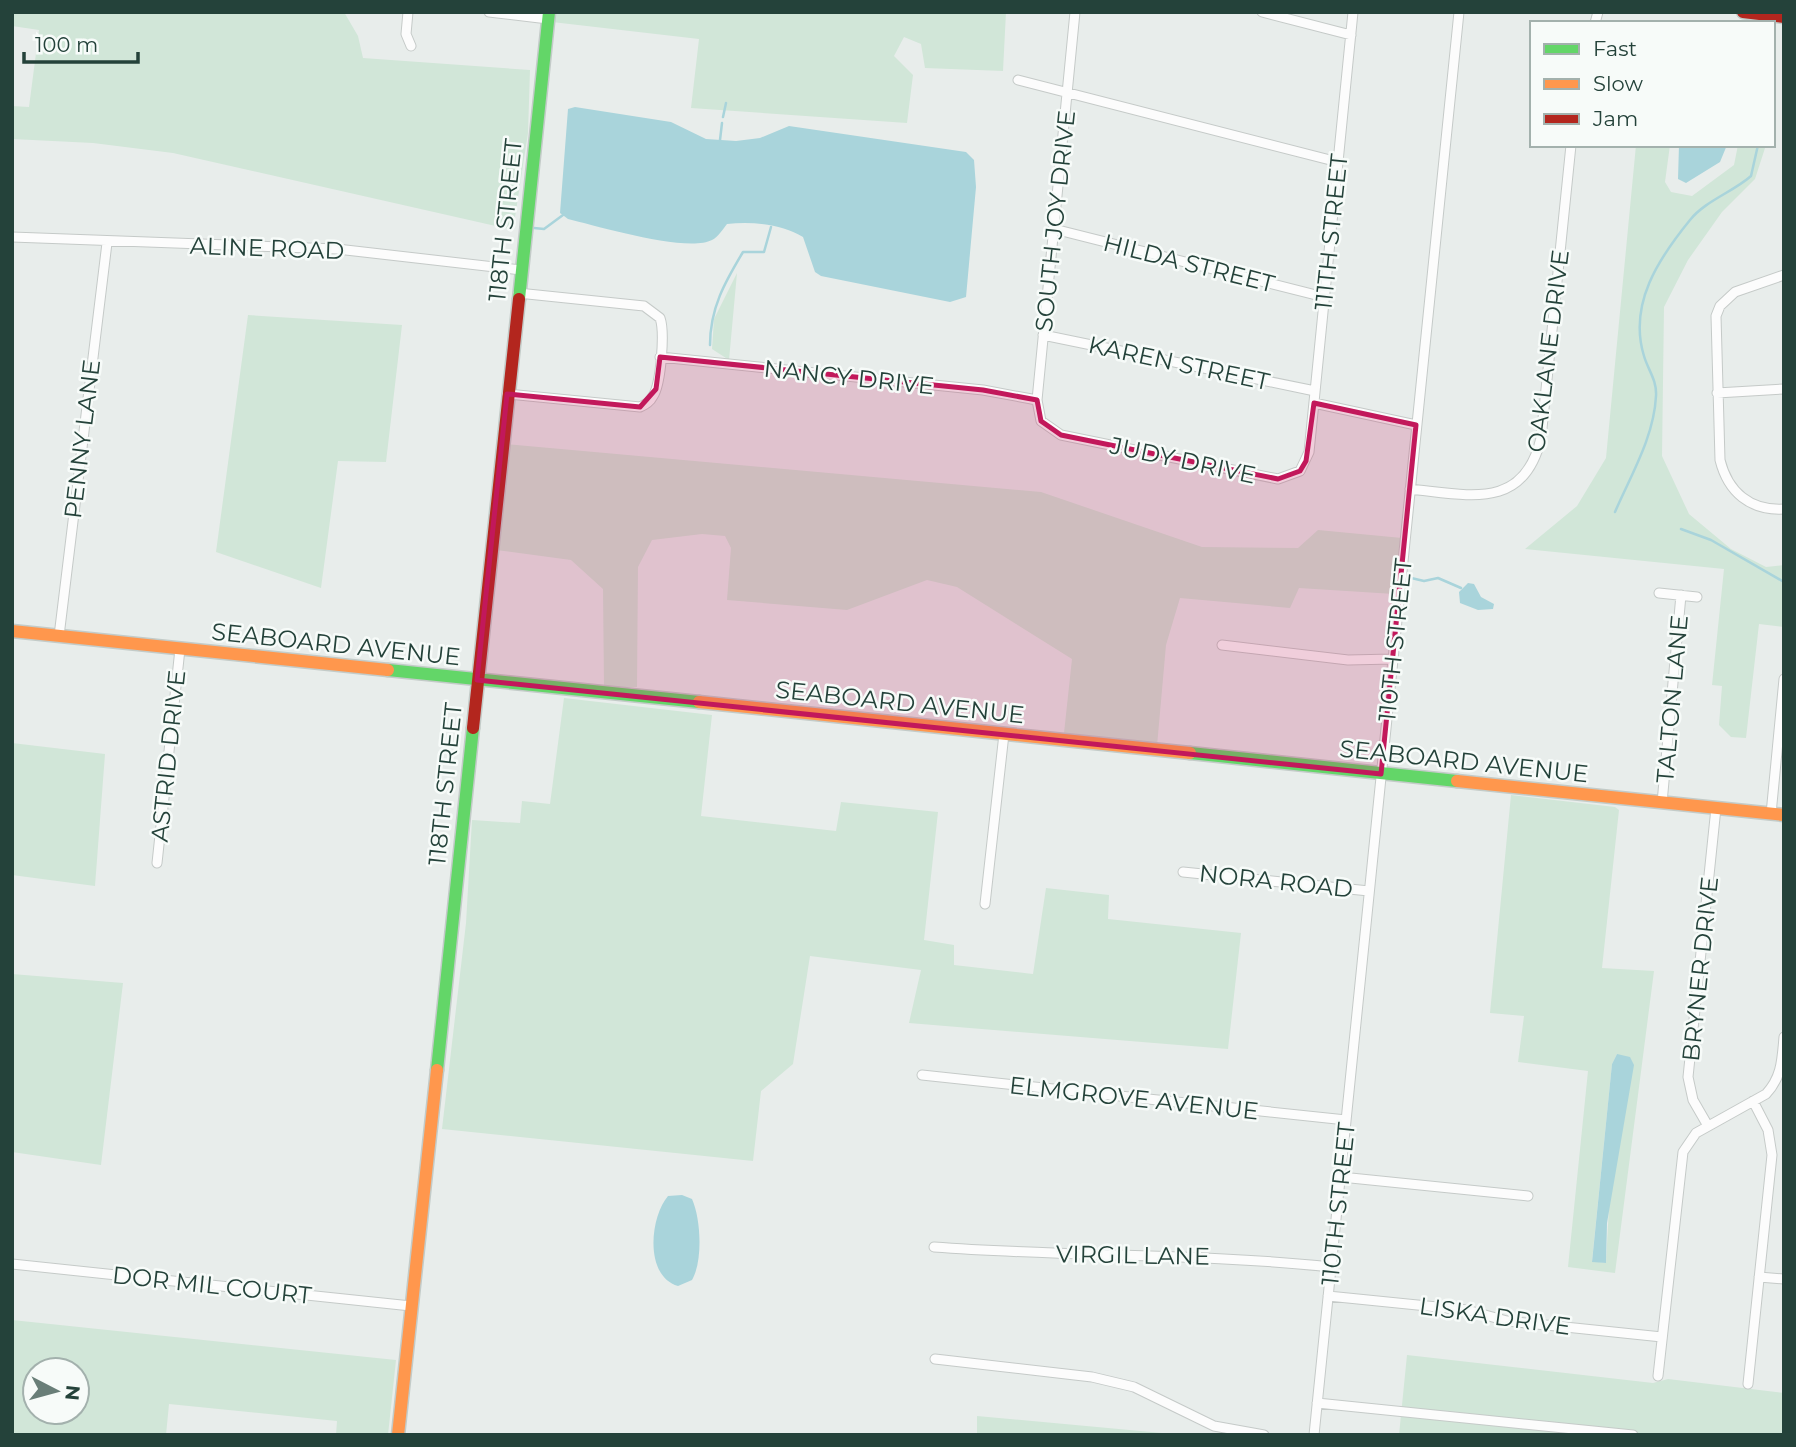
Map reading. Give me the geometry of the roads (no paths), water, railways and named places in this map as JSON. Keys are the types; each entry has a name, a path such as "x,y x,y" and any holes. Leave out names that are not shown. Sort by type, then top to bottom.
{"street":[{"path":"408,12 405,34 411,46"},
{"path":"489,12 549,16"},
{"name":"SOUTH JOY DRIVE","path":"1046,426 1037,412 1037,400 1075,12"},
{"path":"1262,12 1351,35"},
{"name":"111TH STREET","path":"1309,452 1353,12"},
{"name":"110TH STREET","path":"1314,1435 1459,12"},
{"path":"1743,12 1784,17"},
{"name":"118TH STREET","path":"398,1435 549,16"},
{"path":"1017,80 1338,162"},
{"name":"OAKLANE DRIVE","path":"1410,489 1488,496 1510,488 1533,465 1541,438 1571,147"},
{"name":"HILDA STREET","path":"1054,229 1324,297"},
{"name":"ALINE ROAD","path":"12,237 107,243 337,249 521,270"},
{"name":"PENNY LANE","path":"59,636 89,373 107,243"},
{"path":"1783,276 1746,286 1727,298 1720,306 1714,328 1720,460 1731,488 1749,503 1784,509"},
{"path":"507,394 633,408 649,402 656,389 660,357 660,318 644,306 518,293"},
{"name":"KAREN STREET","path":"1043,335 1315,391"},
{"name":"NANCY DRIVE","path":"660,357 983,390 1037,400"},
{"path":"1717,393 1784,389"},
{"path":"1314,403 1416,425"},
{"name":"JUDY DRIVE","path":"1046,426 1061,435 1278,479 1300,471 1309,452"},
{"path":"1659,593 1698,597"},
{"name":"TALTON LANE","path":"1662,803 1681,595"},
{"name":"SEABOARD AVENUE","path":"12,631 1777,815"},
{"path":"1222,645 1348,660 1393,659"},
{"name":"ASTRID DRIVE","path":"157,863 180,649"},
{"path":"1777,815 1784,679"},
{"path":"985,904 1004,734"},
{"name":"BRYNER DRIVE","path":"1708,1126 1693,1100 1688,1077 1716,808"},
{"name":"NORA ROAD","path":"1183,872 1369,891"},
{"path":"1658,1376 1679,1166 1689,1141 1708,1126 1766,1094 1779,1077 1784,1037"},
{"name":"ELMGROVE AVENUE","path":"922,1075 1346,1120"},
{"path":"1748,1384 1772,1155 1768,1130 1753,1101"},
{"path":"1340,1177 1528,1196"},
{"name":"VIRGIL LANE","path":"934,1247 1025,1254 1221,1257 1331,1267"},
{"name":"DOR MIL COURT","path":"12,1264 411,1306"},
{"path":"1759,1277 1784,1279"},
{"name":"LISKA DRIVE","path":"1328,1296 1468,1310 1507,1321 1662,1337"},
{"path":"935,1359 1102,1379 1134,1387 1214,1426 1264,1435"},
{"path":"1317,1403 1633,1435"}],"water":[{"path":"575,107 671,122 706,139 736,141 760,138 789,126 966,152 974,160 976,187 966,297 950,302 821,276 815,272 803,237 776,226 756,223 727,224 712,240 683,243 642,237 568,219 560,213 568,109"},
{"path":"1679,147 1726,147 1720,162 1686,183 1678,179"},
{"path":"1468,583 1474,584 1481,597 1494,604 1493,609 1478,610 1460,603 1459,592"},
{"path":"1617,1054 1630,1057 1634,1065 1607,1223 1606,1263 1592,1262 1612,1064"},
{"path":"682,1195 692,1199 695,1207 699,1251 692,1280 678,1286 667,1280 660,1271 655,1259 654,1231 662,1205 668,1196"}],"waterway":[{"path":"723,117 726,103"},
{"path":"720,140 722,123"},
{"path":"1615,512 1641,456 1654,411 1655,385 1640,337 1640,318 1649,283 1667,250 1696,213 1751,176 1758,147"},
{"path":"534,228 544,229 563,215"},
{"path":"710,345 716,307 730,274 743,252 764,252 771,227"},
{"path":"1681,529 1711,540 1784,582"},
{"path":"1407,577 1424,581 1438,578 1461,588"}]}
